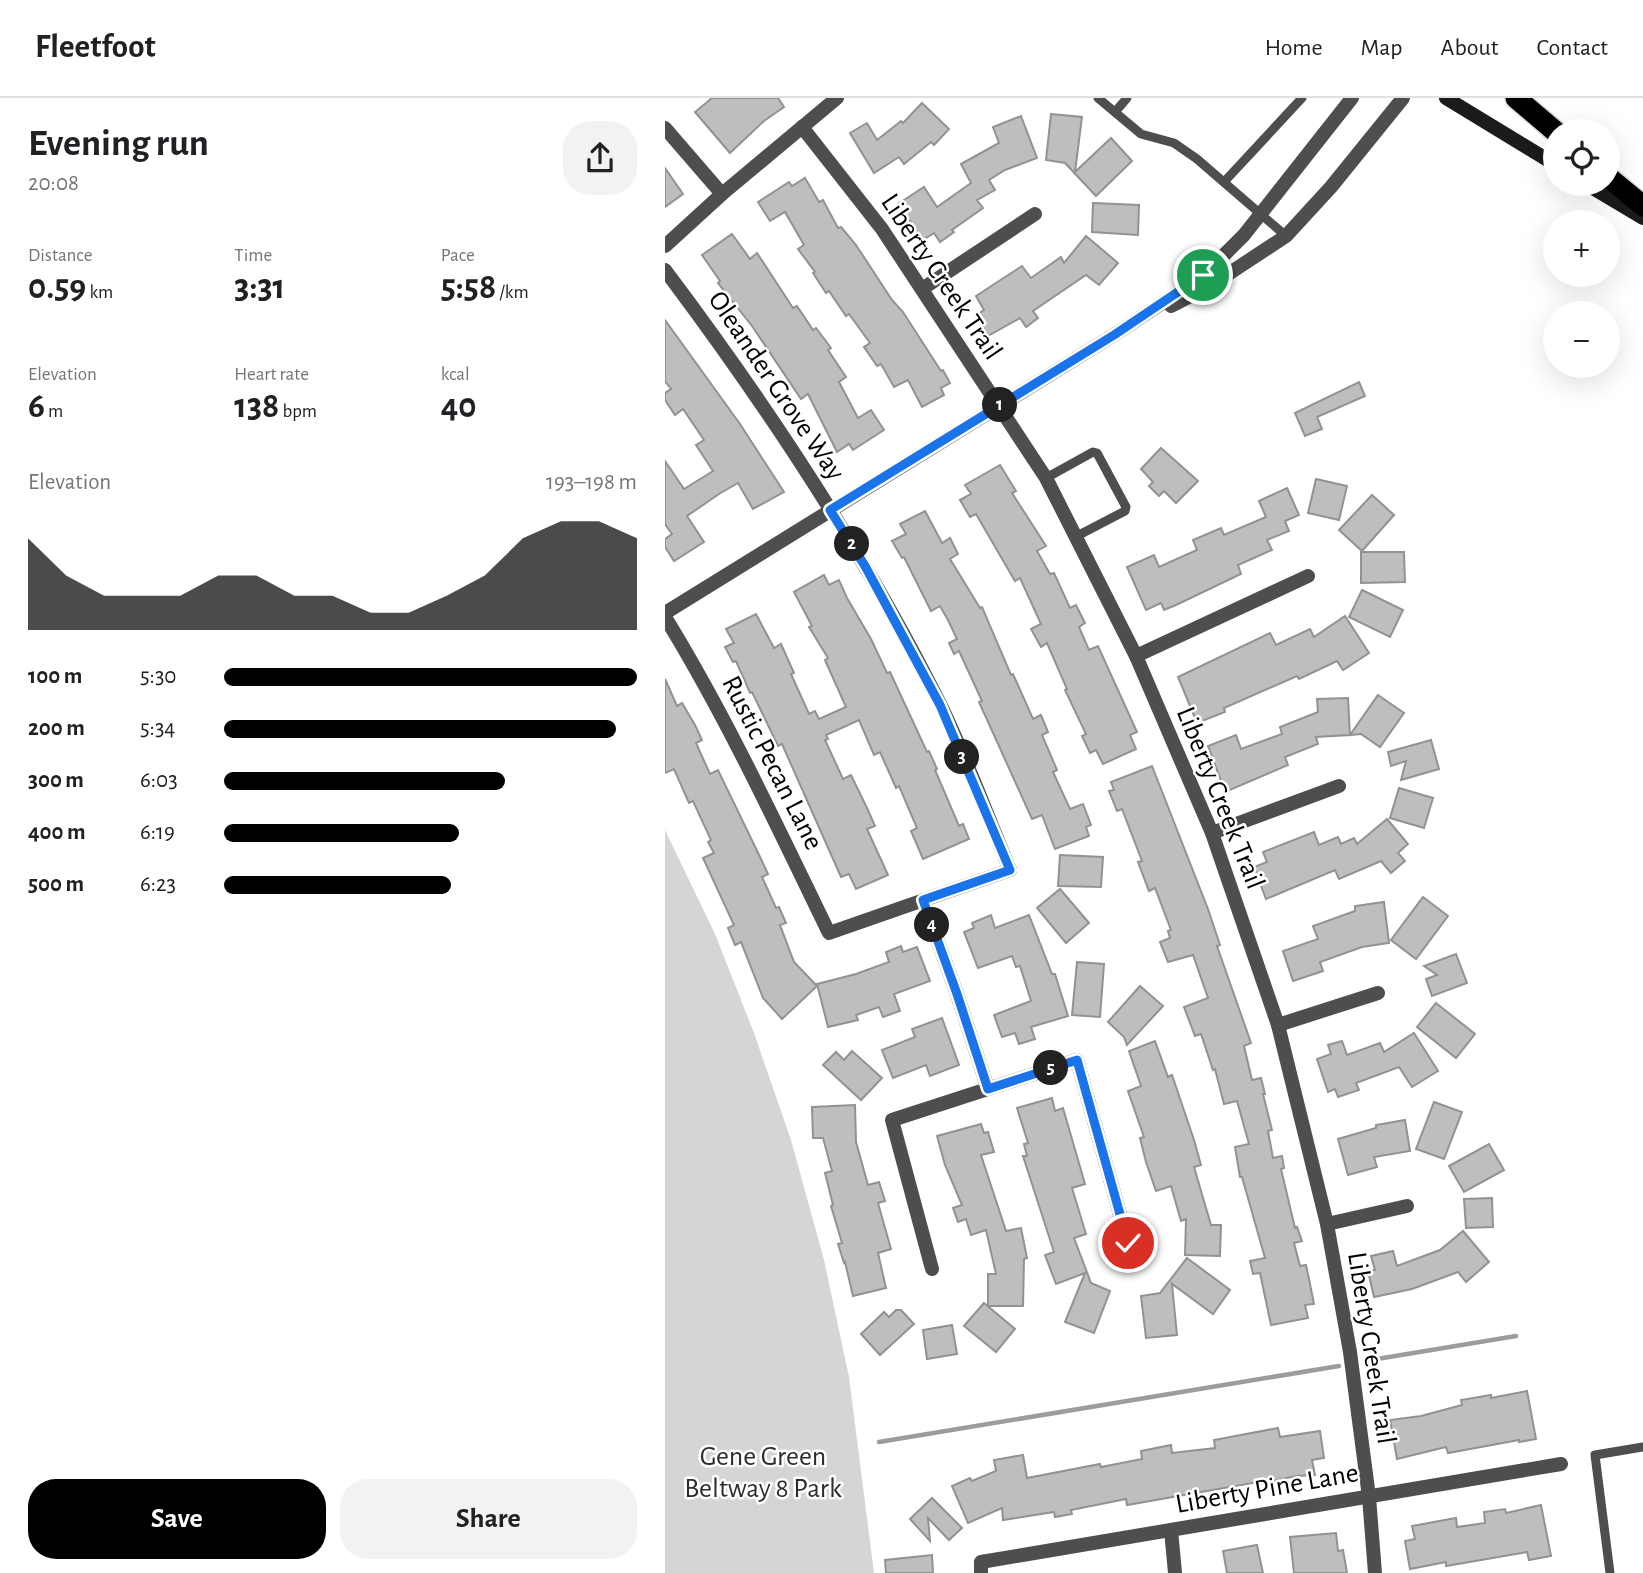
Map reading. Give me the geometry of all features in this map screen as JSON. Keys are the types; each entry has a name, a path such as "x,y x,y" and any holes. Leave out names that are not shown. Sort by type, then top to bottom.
{"highway":[{"path":"1516,98 1543,121"},
{"path":"1620,187 1643,206"}],"main road":[{"path":"1446,98 1543,157"},
{"path":"1606,196 1643,218"}],"street":[{"path":"665,246 722,194 837,98"},
{"path":"665,615 1114,335 1203,275 1244,235 1352,98"},
{"path":"1114,335 1210,286 1286,236 1331,187 1403,98"},
{"name":"Liberty Creek Trail","path":"802,127 882,229 1046,478 1136,656 1212,833 1278,1025 1327,1224 1350,1352 1369,1497 1375,1573"},
{"path":"665,128 722,194"},
{"path":"922,289 1035,214"},
{"name":"Oleander Grove Way","path":"665,270 786,440 865,566 940,705 1010,870 923,900"},
{"path":"1136,656 1308,576"},
{"name":"Rustic Pecan Lane","path":"665,615 699,673 769,808 829,933 923,900"},
{"path":"1212,833 1339,786"},
{"path":"923,900 988,1089"},
{"path":"1278,1025 1378,993"},
{"path":"932,1269 892,1120 1077,1060 1128,1243"},
{"path":"1327,1224 1407,1206"},
{"name":"Liberty Pine Lane","path":"981,1568 1171,1530 1561,1464"},
{"path":"1171,1530 1175,1573"}],"lane":[{"path":"1098,98 1141,134 1174,143 1197,159 1286,236"},
{"path":"1115,113 1127,98"},
{"path":"1224,182 1302,98"},
{"path":"1046,478 1093,452 1097,453 1126,507 1125,511 1077,536"},
{"path":"1610,1573 1595,1455 1643,1447"}],"green space":[{"name":"Gene Green Beltway 8 Park","path":"665,830 715,934 754,1033 791,1140 824,1260 849,1377 874,1573 665,1573"}],"building":[{"path":"712,98 778,98 784,107 764,121 730,153 695,112"},
{"path":"922,103 949,129 934,145 931,142 904,164 899,157 874,173 850,133 867,123 877,140 901,121 903,123"},
{"path":"1051,114 1082,117 1075,172 1111,138 1132,161 1096,196 1065,163 1046,160"},
{"path":"1021,116 1037,158 1005,170 989,180 995,190 977,200 983,208 952,230 954,232 940,242 934,233 923,240 898,204 924,187 937,207 971,183 961,164 999,143 993,127"},
{"path":"665,168 683,194 665,207"},
{"path":"805,178 819,202 823,200 838,228 841,227 856,245 941,371 943,370 950,383 941,388 944,395 922,407 908,380 894,387 881,364 877,366 864,347 870,343 849,314 846,316 829,291 826,293 798,249 804,245 785,212 770,221 758,202 789,182 792,186"},
{"path":"1093,203 1139,205 1138,235 1092,232"},
{"path":"732,234 750,259 757,253 793,308 797,306 813,330 816,328 831,348 828,350 846,377 839,382 858,418 871,410 884,430 853,450 849,444 837,452 808,394 801,399 752,326 718,283 720,281 702,255"},
{"path":"1086,236 1118,263 1099,285 1086,275 1033,311 1038,318 1026,327 1020,318 988,336 976,315 984,310 976,296 1022,266 1031,278 1061,257 1064,263"},
{"path":"665,320 740,424 784,492 753,509 738,483 719,494 687,516 704,542 674,561 665,547 665,539 672,534 665,524 665,461 684,489 713,471 696,445 704,440 683,409 675,415 665,400 665,393 671,389 665,381"},
{"path":"1359,382 1365,396 1317,417 1322,429 1305,436 1295,413"},
{"path":"1161,448 1198,481 1176,503 1164,491 1159,496 1149,486 1153,482 1141,469"},
{"path":"1000,465 1016,491 1012,493 1046,546 1037,551 1050,574 1054,573 1070,608 1076,605 1085,623 1079,627 1089,650 1098,646 1137,732 1130,735 1136,749 1103,764 1096,750 1090,753 1082,736 1086,734 1047,643 1041,647 1031,629 1041,624 1020,578 1015,581 976,514 970,517 960,500 971,494 965,485"},
{"path":"1316,479 1347,486 1339,520 1308,513"},
{"path":"1287,488 1299,515 1285,521 1289,531 1267,540 1272,550 1238,565 1241,574 1176,605 1164,610 1161,603 1146,610 1127,567 1154,555 1159,567 1197,550 1193,540 1221,528 1224,535 1266,517 1259,501"},
{"path":"1372,495 1394,515 1362,551 1339,530"},
{"path":"925,511 942,543 950,538 958,554 950,559 980,608 982,607 1033,719 1041,715 1048,732 1042,735 1057,770 1053,772 1070,809 1083,804 1091,825 1086,827 1089,836 1055,849 1042,815 1032,819 959,651 954,654 949,643 957,639 948,620 940,606 931,611 904,557 902,558 892,541 906,534 900,524"},
{"path":"1361,552 1404,552 1405,582 1361,583"},
{"path":"824,575 829,585 839,580 887,673 890,672 927,752 929,751 959,826 963,824 969,839 923,859 911,831 917,828 899,786 896,788 880,752 874,755 859,720 826,735 828,739 825,740 843,779 851,775 867,808 875,826 867,829 888,875 856,889 849,874 841,877 782,744 778,746 736,661 733,662 725,647 734,643 726,629 756,614 774,648 781,644 809,714 815,711 819,719 846,707 825,660 828,658 809,627 812,626 794,592"},
{"path":"1362,590 1403,610 1390,637 1349,617"},
{"path":"1345,616 1369,653 1343,670 1337,661 1224,708 1225,712 1197,723 1178,677 1270,633 1276,645 1310,629 1314,637"},
{"path":"665,679 677,706 682,703 695,725 702,740 696,743 710,774 718,770 768,874 762,877 786,923 780,925 794,962 817,986 782,1019 763,998 741,942 735,945 728,928 734,925 703,858 714,853 708,842 711,840 693,801 689,803 674,769 665,773"},
{"path":"1378,695 1404,713 1380,747 1361,734 1350,735"},
{"path":"1348,698 1350,735 1316,737 1318,744 1285,757 1288,765 1225,792 1208,746 1236,735 1241,749 1282,734 1280,727 1318,712 1317,699"},
{"path":"1431,740 1439,769 1401,780 1406,761 1391,766 1388,752"},
{"path":"1152,766 1220,945 1217,946 1251,1043 1244,1046 1252,1080 1261,1078 1272,1130 1268,1131 1273,1158 1282,1156 1284,1168 1281,1169 1295,1228 1297,1227 1302,1241 1294,1243 1300,1266 1306,1265 1314,1304 1305,1305 1308,1318 1271,1325 1260,1273 1253,1274 1250,1261 1265,1258 1240,1177 1235,1147 1249,1144 1237,1101 1224,1104 1215,1069 1213,1070 1201,1034 1195,1036 1184,1007 1208,998 1193,955 1168,962 1160,942 1170,938 1168,931 1171,930 1155,888 1149,891 1138,862 1142,861 1122,809 1117,811 1109,791 1114,790 1111,782"},
{"path":"1399,788 1433,798 1424,828 1390,818"},
{"path":"1387,819 1408,844 1398,853 1405,861 1391,873 1381,861 1339,879 1335,870 1266,899 1254,867 1267,862 1263,852 1314,832 1319,845 1338,837 1341,844 1354,838 1357,844"},
{"path":"1060,855 1103,857 1101,887 1058,886"},
{"path":"1060,889 1089,923 1066,943 1037,908"},
{"path":"1423,897 1448,916 1416,959 1391,940"},
{"path":"1384,902 1389,943 1362,947 1320,962 1323,971 1293,981 1283,951 1318,939 1313,926 1355,911 1355,906"},
{"path":"991,915 995,928 1029,915 1052,974 1055,974 1068,1016 1031,1027 1035,1039 1019,1044 1015,1033 1002,1037 994,1015 1031,1001 1020,966 1016,967 1012,956 978,968 964,932 974,928 972,923"},
{"path":"901,946 903,952 917,947 930,981 894,994 900,1011 883,1017 879,1007 856,1015 858,1020 828,1027 817,984 889,962 886,952"},
{"path":"1456,954 1467,983 1432,996 1426,979 1437,975 1424,966"},
{"path":"1077,962 1104,964 1100,1017 1072,1015"},
{"path":"1140,986 1163,1006 1127,1045 1124,1037 1108,1022"},
{"path":"1436,1003 1475,1034 1456,1058 1417,1027"},
{"path":"942,1018 959,1065 930,1076 926,1065 893,1078 882,1050 915,1037 912,1029"},
{"path":"1414,1033 1438,1071 1412,1087 1399,1067 1356,1083 1359,1090 1338,1097 1335,1089 1328,1092 1317,1059 1331,1054 1328,1045 1342,1041 1347,1055 1380,1043 1384,1052"},
{"path":"1155,1041 1168,1077 1172,1075 1194,1140 1201,1165 1194,1167 1211,1225 1221,1225 1220,1256 1185,1255 1186,1219 1181,1221 1171,1186 1156,1191 1146,1162 1140,1138 1144,1137 1128,1091 1141,1086 1129,1051"},
{"path":"852,1051 882,1078 861,1100 823,1065 836,1052 844,1060"},
{"path":"1052,1098 1055,1111 1063,1108 1085,1184 1072,1188 1086,1234 1074,1238 1091,1283 1110,1291 1094,1333 1065,1322 1085,1273 1056,1284 1045,1255 1054,1252 1023,1156 1027,1156 1024,1144 1028,1143 1017,1108"},
{"path":"1434,1102 1462,1112 1444,1159 1416,1149"},
{"path":"855,1105 856,1142 868,1185 879,1182 885,1201 878,1203 891,1249 878,1253 886,1288 853,1296 838,1244 842,1243 825,1173 832,1171 823,1138 813,1138 812,1107"},
{"path":"1405,1120 1410,1151 1374,1157 1377,1167 1348,1175 1338,1139 1376,1128 1376,1125"},
{"path":"981,1124 984,1133 988,1132 994,1152 981,1155 1006,1231 1021,1228 1027,1258 1024,1259 1023,1306 988,1306 988,1274 996,1274 986,1230 971,1235 966,1219 958,1222 953,1208 962,1205 945,1165 937,1136"},
{"path":"1489,1144 1504,1170 1464,1192 1449,1166"},
{"path":"1492,1198 1493,1227 1466,1228 1464,1199"},
{"path":"1463,1231 1489,1262 1466,1282 1458,1272 1412,1289 1374,1297 1368,1271 1375,1270 1371,1256 1393,1251 1397,1266 1440,1250"},
{"path":"1187,1258 1230,1290 1213,1314 1172,1284 1177,1335 1146,1338 1141,1296 1160,1293"},
{"path":"984,1303 1015,1329 996,1352 964,1326"},
{"path":"896,1310 901,1310 914,1324 880,1355 861,1334 884,1312 889,1317"},
{"path":"952,1325 957,1354 927,1359 923,1330"},
{"path":"1527,1391 1536,1439 1448,1453 1446,1447 1397,1459 1390,1420 1421,1416 1462,1405 1461,1400"},
{"path":"1278,1428 1280,1437 1320,1431 1324,1458 1312,1460 1315,1475 1127,1505 1126,1499 1071,1510 1072,1514 1055,1517 1054,1512 1003,1520 1002,1508 968,1523 952,1486 996,1471 994,1460 1023,1455 1027,1478 1142,1459 1141,1451 1171,1445 1172,1453 1215,1448 1214,1440"},
{"path":"932,1498 962,1528 949,1540 928,1518 930,1541 910,1519"},
{"path":"1541,1505 1551,1556 1529,1560 1527,1552 1446,1566 1446,1562 1410,1569 1405,1541 1415,1539 1412,1526 1456,1518 1457,1527 1485,1523 1484,1512 1505,1509 1506,1513"},
{"path":"1336,1533 1338,1551 1343,1550 1347,1573 1294,1573 1290,1537"},
{"path":"1257,1545 1263,1573 1227,1573 1223,1551"},
{"path":"932,1555 933,1573 886,1573 885,1560"}],"waterway":[{"path":"1365,1361 1516,1336"},
{"path":"879,1442 1339,1366"}],"route":[{"path":"1128,1243 1077,1060 988,1089 923,900 1010,870 940,705 865,566 830,510 1114,335 1203,275"}]}
